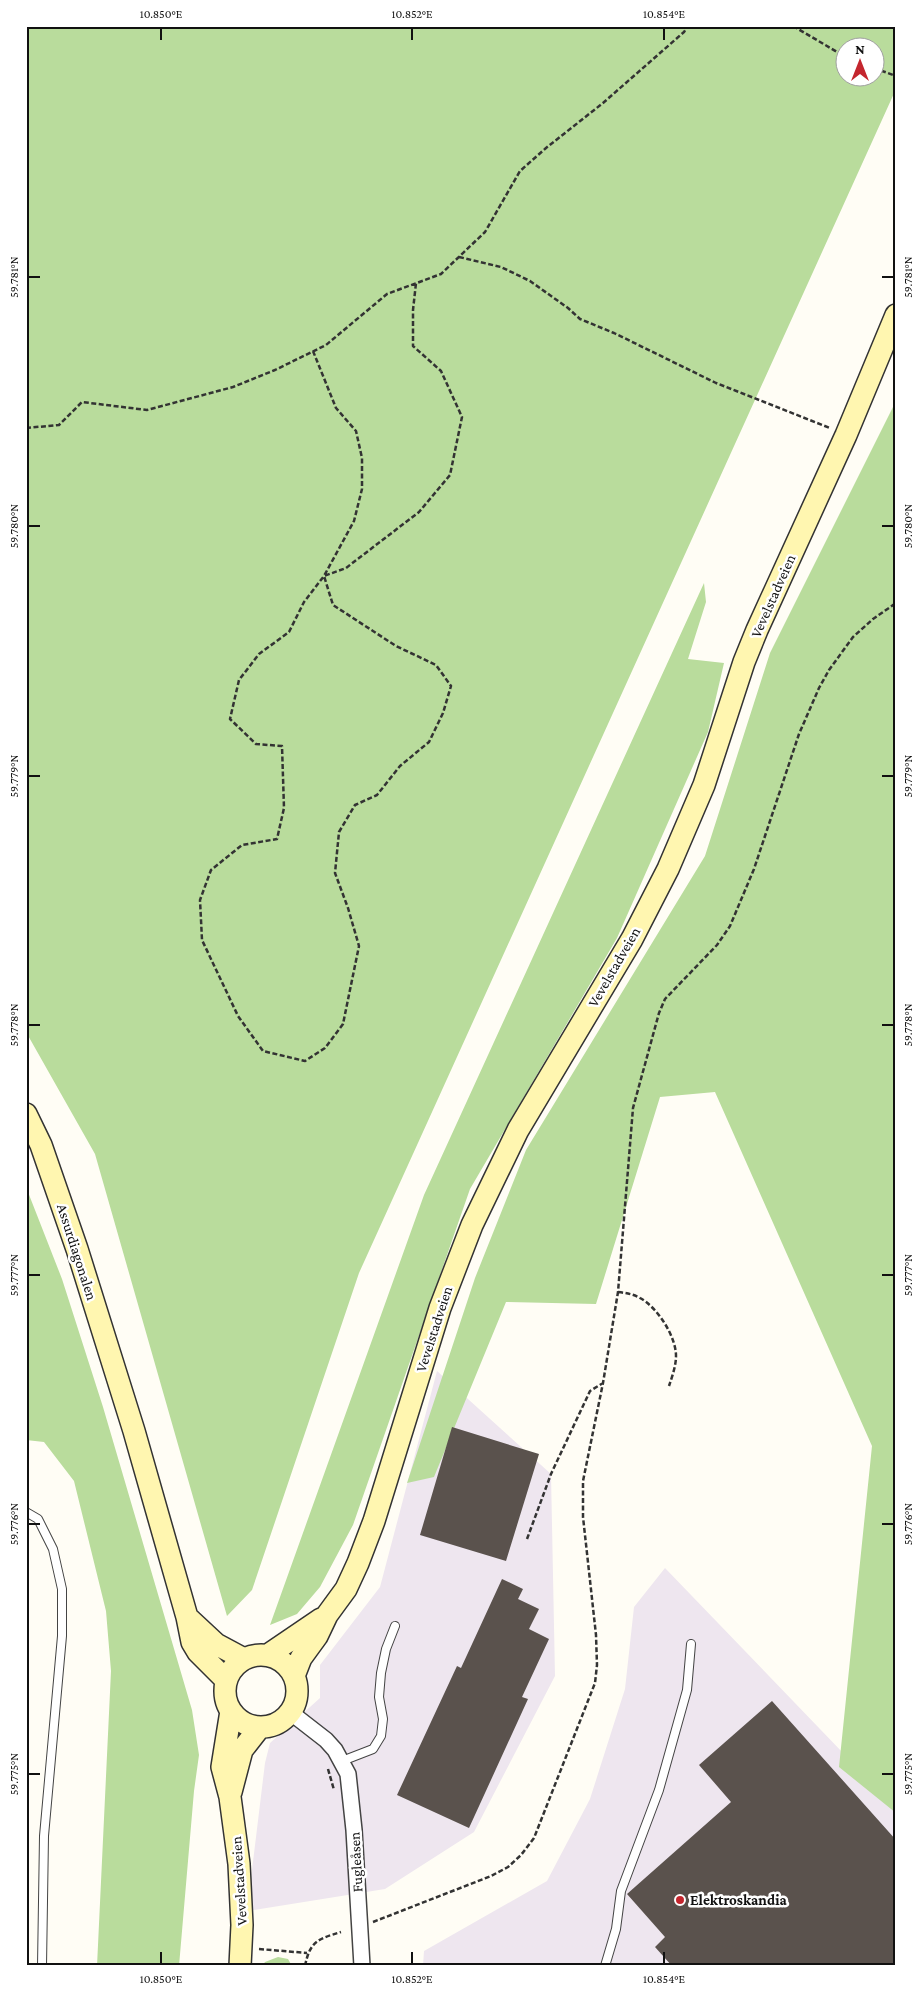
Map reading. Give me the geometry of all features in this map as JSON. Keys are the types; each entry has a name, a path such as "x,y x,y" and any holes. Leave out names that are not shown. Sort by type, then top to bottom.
{"main road":[{"name":"Vevelstadveien","path":"290,1712 296,1698 294,1676 296,1667 352,1577 365,1548 440,1308 472,1225 518,1130 632,939 668,869 704,785 744,662 757,630 846,435 896,315"},
{"name":"Assurdiagonalen","path":"26,1114 41,1145 74,1240 122,1392 186,1617"},
{"name":"Vevelstadveien","path":"244,1658 268,1655 327,1615"},
{"path":"186,1617 216,1644 244,1658 233,1667 226,1680 198,1652 192,1642 186,1617"},
{"path":"268,1655 283,1662 294,1676"},
{"name":"Vevelstadveien","path":"226,1680 225,1696 231,1712 222,1767 230,1796 239,1864 242,1907 241,1957"},
{"path":"231,1712 243,1723 260,1727 277,1723 290,1712"},
{"name":"Vevelstadveien","path":"230,1796 242,1750 260,1727"}],"street":[{"name":"Fugleåsen","path":"290,1712 326,1740 342,1761 348,1774 352,1802 362,1966"}],"lane":[{"path":"26,1512 38,1519 53,1548 62,1589 62,1636 44,1836 42,1966"},
{"path":"342,1761 373,1749 381,1736 383,1719 379,1697 380,1673 386,1649 395,1626"},
{"path":"605,1966 616,1929 621,1891 659,1790 687,1690 691,1644"}],"path":[{"path":"26,428 59,425 82,402 147,410 233,387 326,345 387,294 441,274 486,232 520,171 546,148 604,103 684,32 688,26"},
{"path":"794,26 834,50"},
{"path":"884,72 896,76"},
{"path":"459,257 501,267 530,281 580,319 614,332 716,383 806,417 846,435"},
{"path":"324,576 346,568 418,512 450,475 462,417 441,372 413,346 413,310 416,283"},
{"path":"313,352 336,408 356,431 362,458 362,489 354,521 324,576 304,602 289,632 259,654 239,680 230,719 256,744 282,746 284,808 277,839 242,845 211,870 200,900 202,940 238,1016 263,1051 305,1061 325,1048 343,1024 359,946 335,873 339,832 355,805 377,795 400,766 429,742 443,713 451,686 436,665 396,646 334,605 324,576"},
{"path":"370,1924 468,1886 508,1867 530,1845 538,1830 595,1683 597,1665 596,1635 582,1503 583,1481 603,1383 618,1292 633,1108 661,1006 717,945 730,926 754,869 800,734 819,688 829,670 853,638 896,603"},
{"path":"618,1292 631,1294 648,1303 668,1327 676,1347 676,1358 669,1386"},
{"path":"527,1539 551,1474 590,1391 603,1383"},
{"path":"305,1966 307,1953 315,1942 341,1932"},
{"path":"241,1957 307,1953"}],"shaded area":[{"path":"437,1371 551,1474 555,1676 474,1832 385,1889 247,1911 265,1763 270,1743 320,1698 320,1665 380,1587"},
{"path":"665,1568 896,1808 896,1966 423,1966 424,1951 547,1881 590,1799 625,1689 634,1607"}],"green space":[{"path":"26,26 896,26 896,89 359,1273 252,1590 227,1616 95,1154 26,1032"},
{"path":"896,401 896,1813 839,1767 872,1446 715,1092 660,1097 596,1304 506,1302 434,1477 407,1483 475,1278 526,1150 705,856 770,653"},
{"path":"704,583 706,602 688,659 724,663 708,732 617,938 470,1189 353,1525 320,1587 297,1614 270,1625 424,1195"},
{"path":"26,1187 62,1279 103,1407 192,1710 199,1755 194,1791 179,1966 97,1966 111,1671 106,1611 74,1481 44,1442 26,1440"},
{"path":"278,1957 288,1959 292,1966 262,1966 265,1962"}],"building":[{"path":"452,1427 539,1454 506,1561 420,1535"},
{"path":"502,1579 523,1589 518,1599 539,1609 529,1629 549,1639 522,1697 528,1699 469,1828 397,1795 457,1666 461,1668"},
{"path":"772,1701 896,1840 896,1966 672,1966 655,1947 665,1937 627,1894 731,1802 699,1765"}],"place":[{"name":"Elektroskandia","path":"680,1900"}]}
